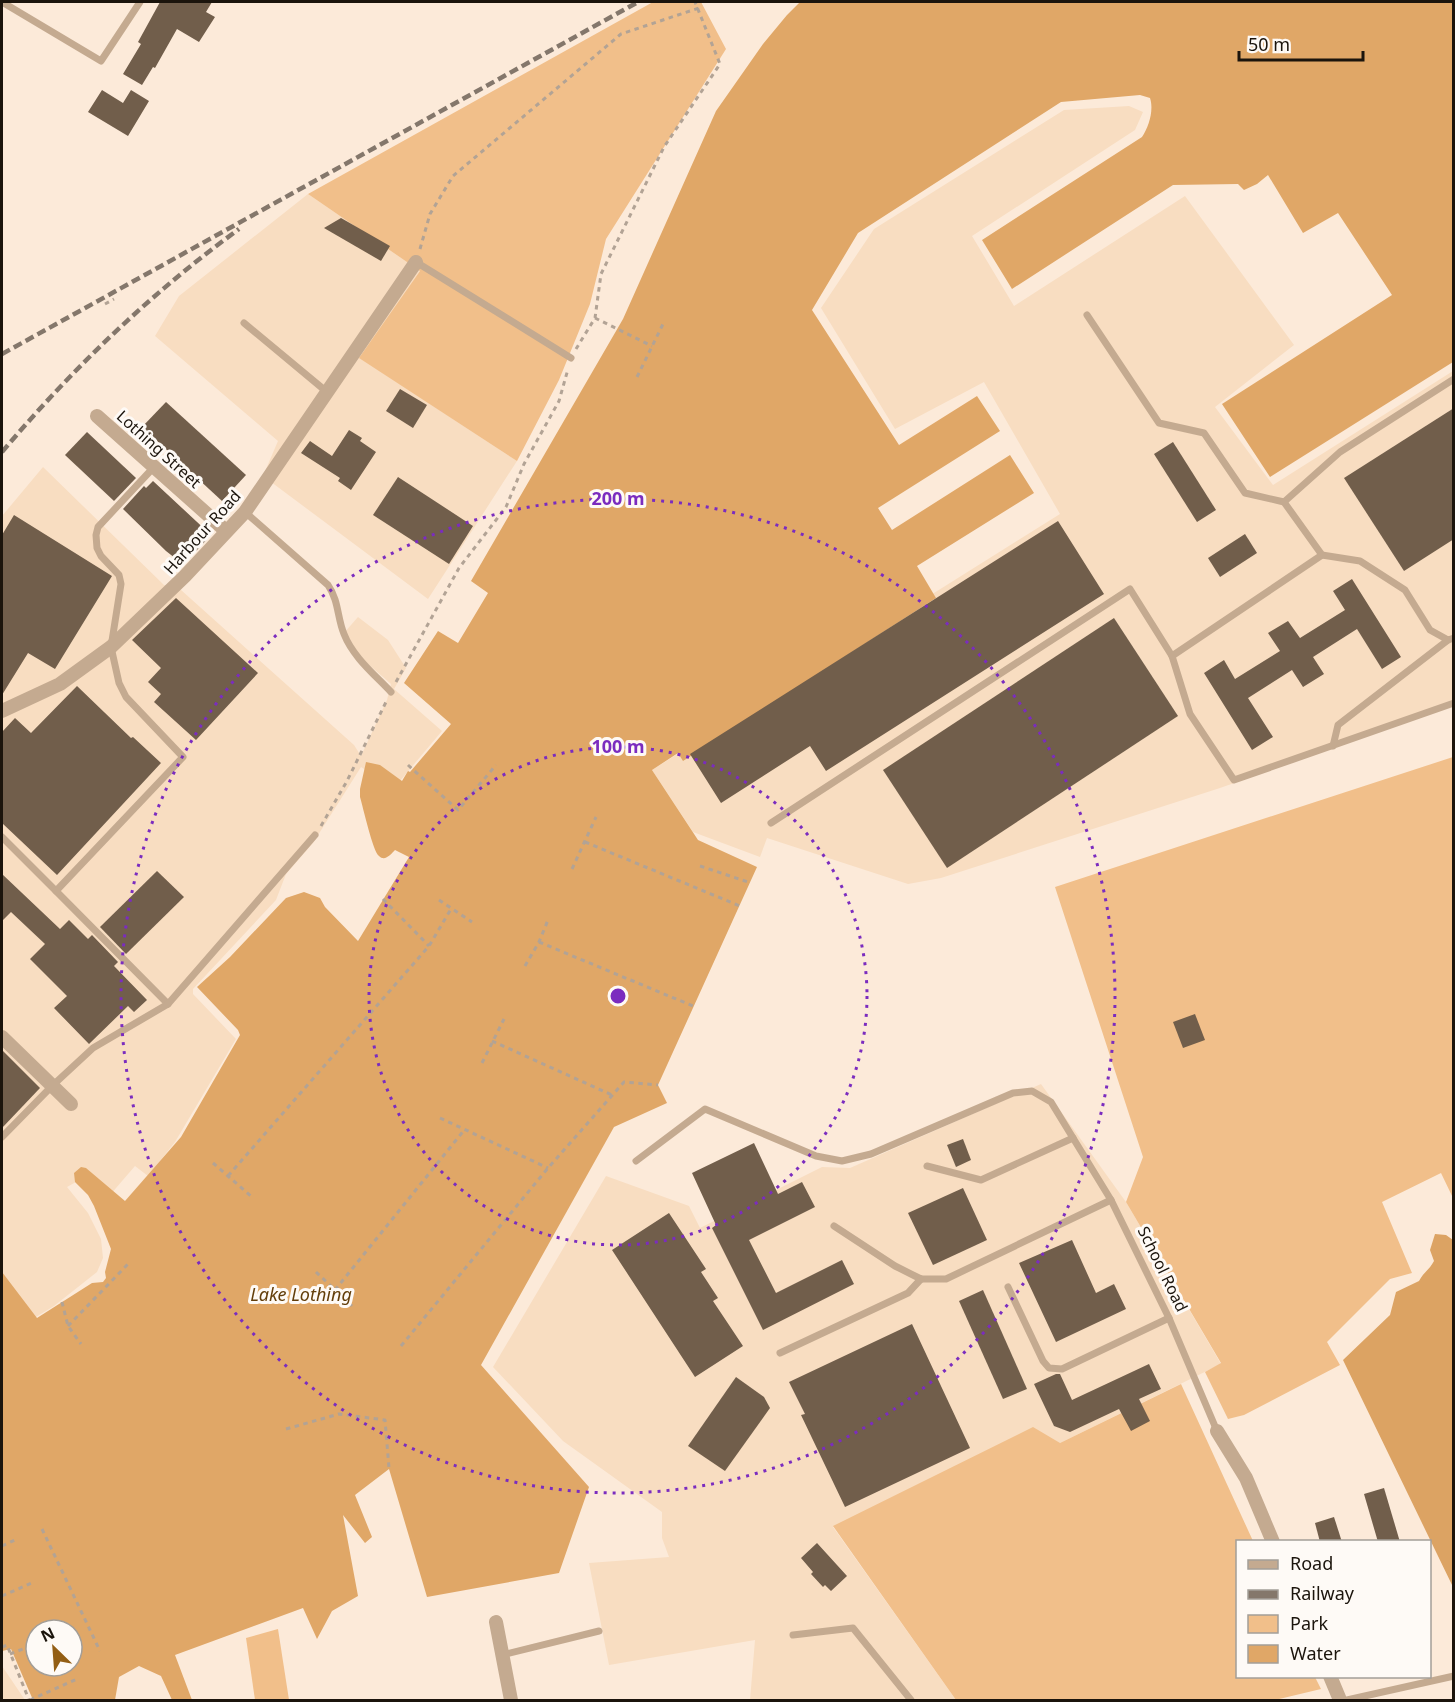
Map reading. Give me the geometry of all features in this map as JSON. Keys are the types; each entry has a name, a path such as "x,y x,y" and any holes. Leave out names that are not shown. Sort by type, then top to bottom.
{"street":[{"name":"Harbour Road","path":"2,711 60,684 111,647 185,576 245,513 416,262"},
{"name":"Lothing Street","path":"97,416 226,531"},
{"path":"2,1036 71,1104"},
{"name":"School Road","path":"1217,1431 1246,1478 1272,1540"},
{"path":"496,1622 508,1700"},
{"path":"1330,1678 1340,1701"}],"lane":[{"path":"2,2 101,61 140,2"},
{"path":"416,262 571,358"},
{"path":"1087,315 1159,423 1204,433 1245,493 1284,502 1322,555"},
{"path":"244,322 327,392"},
{"path":"1284,502 1340,452 1454,379"},
{"path":"56,891 183,757 126,697 119,683 111,647 121,584 119,575 101,556 97,548 98,527 154,467"},
{"path":"245,513 328,585 335,596 343,632 352,651 391,692"},
{"path":"1172,656 1322,555 1360,561 1405,590 1430,630 1451,639 1338,725 1333,746"},
{"path":"771,823 1130,589 1172,656 1190,714 1234,780 1454,703"},
{"path":"2,1137 93,1048 168,1004 315,835"},
{"path":"2,837 168,1004"},
{"name":"School Road","path":"636,1161 705,1109 816,1156 842,1161 871,1154 1013,1093 1032,1091 1051,1102 1111,1200 1169,1318 1217,1431"},
{"path":"927,1166 981,1180 1073,1138"},
{"path":"834,1226 921,1280 946,1279 1111,1200"},
{"path":"780,1353 908,1293 921,1280"},
{"path":"1008,1287 1043,1361 1049,1368 1062,1369 1169,1318"},
{"path":"793,1635 853,1628 911,1701"},
{"path":"502,1655 599,1631"},
{"path":"1347,1701 1454,1676"}],"path":[{"path":"315,835 347,781 391,692 459,568 506,507 524,464 560,401 571,358 595,318 601,274 619,236 664,147 720,64 695,2"},
{"path":"416,262 430,214 453,176 621,34 699,8"},
{"path":"105,304 114,299"},
{"path":"595,318 652,346"},
{"path":"637,377 663,324"},
{"path":"408,765 458,810 496,765"},
{"path":"573,869 596,817"},
{"path":"585,842 740,906"},
{"path":"700,866 751,883"},
{"path":"383,899 429,946"},
{"path":"439,900 471,922"},
{"path":"228,1176 429,946 451,909"},
{"path":"525,966 548,920"},
{"path":"539,942 693,1006"},
{"path":"482,1063 504,1019"},
{"path":"492,1041 612,1095"},
{"path":"401,1346 548,1168 624,1082 658,1085"},
{"path":"440,1119 548,1168"},
{"path":"335,1290 465,1129"},
{"path":"213,1163 252,1197"},
{"path":"68,1326 129,1263"},
{"path":"316,1272 352,1306"},
{"path":"62,1302 68,1326 81,1344"},
{"path":"286,1429 339,1414 385,1420 389,1468"},
{"path":"42,1529 100,1651"},
{"path":"2,1546 18,1539"},
{"path":"2,1596 34,1582"},
{"path":"2,1647 6,1645 29,1701 77,1679"},
{"path":"10,1654 24,1649"}],"shaded area":[{"path":"1129,106 1143,112 1135,130 972,236 1014,306 1185,196 1294,345 1215,407 1273,485 1453,371 1453,706 1220,788 941,878 908,884 767,838 760,857 693,832 652,770 1060,514 984,382 895,429 821,308 874,229 1064,110"},
{"path":"308,194 420,271 360,358 517,461 428,599 263,476 278,441 155,336 179,296"},
{"path":"43,467 164,585 181,590 354,745 361,756 387,700 391,684 351,649 344,633 358,617 388,640 406,668 394,689 442,731 394,788 361,767 313,843 286,874 276,900 193,989 193,994 236,1039 175,1142 148,1176 135,1166 110,1195 85,1177 67,1187 88,1213 101,1239 103,1258 97,1272 54,1306 31,1320 2,1282 2,516"},
{"path":"1041,1084 1126,1202 1221,1364 1060,1443 833,1527 956,1700 750,1700 755,1640 609,1665 589,1563 669,1557 662,1538 662,1512 563,1441 493,1367 606,1176 689,1206 700,1228 822,1167 850,1168"},
{"path":"1435,1234 1446,1235 1453,1240 1453,1587 1343,1360 1390,1315 1396,1292 1419,1281 1431,1266 1434,1261 1430,1250"},
{"path":"2,1666 25,1700 2,1700"}],"green space":[{"path":"653,2 701,2 726,49 606,239 590,304 559,380 517,461 359,358 420,271 308,194"},
{"path":"1453,757 1453,1198 1441,1173 1382,1202 1412,1273 1390,1279 1327,1342 1340,1365 1244,1415 1228,1419 1205,1372 1221,1363 1126,1202 1143,1157 1055,887"},
{"path":"1181,1384 1253,1540 1236,1540 1236,1678 1316,1678 1321,1689 1275,1700 956,1700 833,1526 1033,1427 1060,1443"},
{"path":"278,1629 289,1700 255,1700 246,1638"}],"water":[{"name":"Lake Lothing","path":"800,2 1453,2 1453,362 1270,477 1222,404 1392,295 1338,213 1303,233 1268,175 1257,184 1244,190 1238,184 1173,185 1012,289 982,240 1142,137 1149,123 1151,108 1150,98 1140,95 1061,102 858,233 812,310 899,445 977,396 1000,431 878,508 892,530 1010,455 1034,493 917,566 936,598 683,761 678,753 652,770 698,840 757,867 658,1085 667,1103 614,1127 481,1365 589,1487 559,1573 427,1597 389,1469 355,1495 372,1537 365,1543 343,1515 358,1596 332,1611 317,1639 303,1608 175,1655 192,1700 172,1700 161,1676 139,1666 119,1677 115,1700 33,1700 11,1649 2,1651 2,1272 37,1318 92,1283 103,1282 106,1278 105,1272 111,1249 94,1206 88,1195 75,1182 74,1173 81,1167 86,1168 125,1201 181,1137 240,1035 238,1030 197,987 230,957 286,898 304,892 320,898 325,907 358,941 409,857 395,850 388,857 383,858 377,853 360,797 366,762 380,765 402,781 408,771 410,772 451,724 404,683 438,631 458,643 488,593 471,581 623,319 716,111 763,44"}],"building":[{"path":"160,2 212,2 206,12 215,17 199,42 177,29 155,68 153,67 142,85 123,74 141,44 138,42"},
{"path":"102,90 123,103 131,90 149,101 128,136 88,112"},
{"path":"341,218 390,246 381,261 324,228"},
{"path":"400,389 427,405 413,428 386,411"},
{"path":"166,402 246,475 222,501 142,427"},
{"path":"1454,408 1454,539 1404,571 1344,478"},
{"path":"349,430 362,438 360,441 376,452 351,490 338,481 340,478 301,453 310,441 332,456"},
{"path":"87,432 136,478 114,501 65,455"},
{"path":"1173,442 1216,510 1197,522 1154,454"},
{"path":"398,477 473,526 449,564 373,515"},
{"path":"153,481 211,535 196,551 189,553 180,562 123,509 144,486 146,488"},
{"path":"14,515 112,576 55,669 28,653 2,695 2,535"},
{"path":"1058,521 1104,594 826,771 810,746 721,803 690,754"},
{"path":"1245,534 1257,553 1220,577 1208,558"},
{"path":"1352,579 1401,657 1382,669 1357,629 1313,657 1324,674 1303,687 1292,670 1248,698 1273,737 1252,750 1204,673 1224,660 1235,679 1280,651 1268,633 1288,621 1300,638 1345,610 1333,591"},
{"path":"176,598 258,673 196,740 154,702 161,694 148,682 161,668 132,640"},
{"path":"1114,618 1178,716 947,868 883,770"},
{"path":"77,686 131,738 133,737 161,763 57,875 2,823 2,732 15,718 31,733"},
{"path":"157,871 184,897 126,954 100,927"},
{"path":"2,874 60,929 69,920 88,939 92,935 118,962 114,966 147,1000 134,1012 128,1006 89,1044 54,1008 67,996 30,959 45,944 11,912 2,921"},
{"path":"1195,1014 1205,1040 1183,1048 1173,1022"},
{"path":"2,1050 40,1088 2,1128"},
{"path":"963,1139 971,1160 956,1167 947,1145"},
{"path":"754,1143 778,1194 802,1182 815,1207 749,1240 776,1293 842,1260 854,1284 763,1330 712,1228 716,1225 692,1173"},
{"path":"963,1188 987,1240 933,1265 908,1213"},
{"path":"669,1213 706,1269 701,1272 718,1298 713,1301 743,1346 695,1377 612,1250"},
{"path":"1072,1240 1096,1293 1114,1284 1126,1309 1056,1342 1019,1263"},
{"path":"983,1290 1027,1389 1003,1399 959,1301"},
{"path":"912,1324 970,1448 845,1507 801,1415 805,1414 789,1382"},
{"path":"1149,1364 1161,1389 1139,1399 1150,1421 1131,1431 1119,1409 1070,1432 1054,1426 1034,1384 1060,1374 1072,1400"},
{"path":"736,1377 764,1397 770,1408 725,1471 688,1446"},
{"path":"1384,1488 1399,1540 1377,1540 1364,1494"},
{"path":"1334,1517 1341,1540 1319,1540 1315,1523"},
{"path":"817,1543 847,1576 831,1591 825,1585 823,1587 811,1574 813,1572 801,1558"}],"railway":[{"path":"2,354 638,2"},
{"path":"2,452 56,391 114,333 175,279 239,229"}]}
